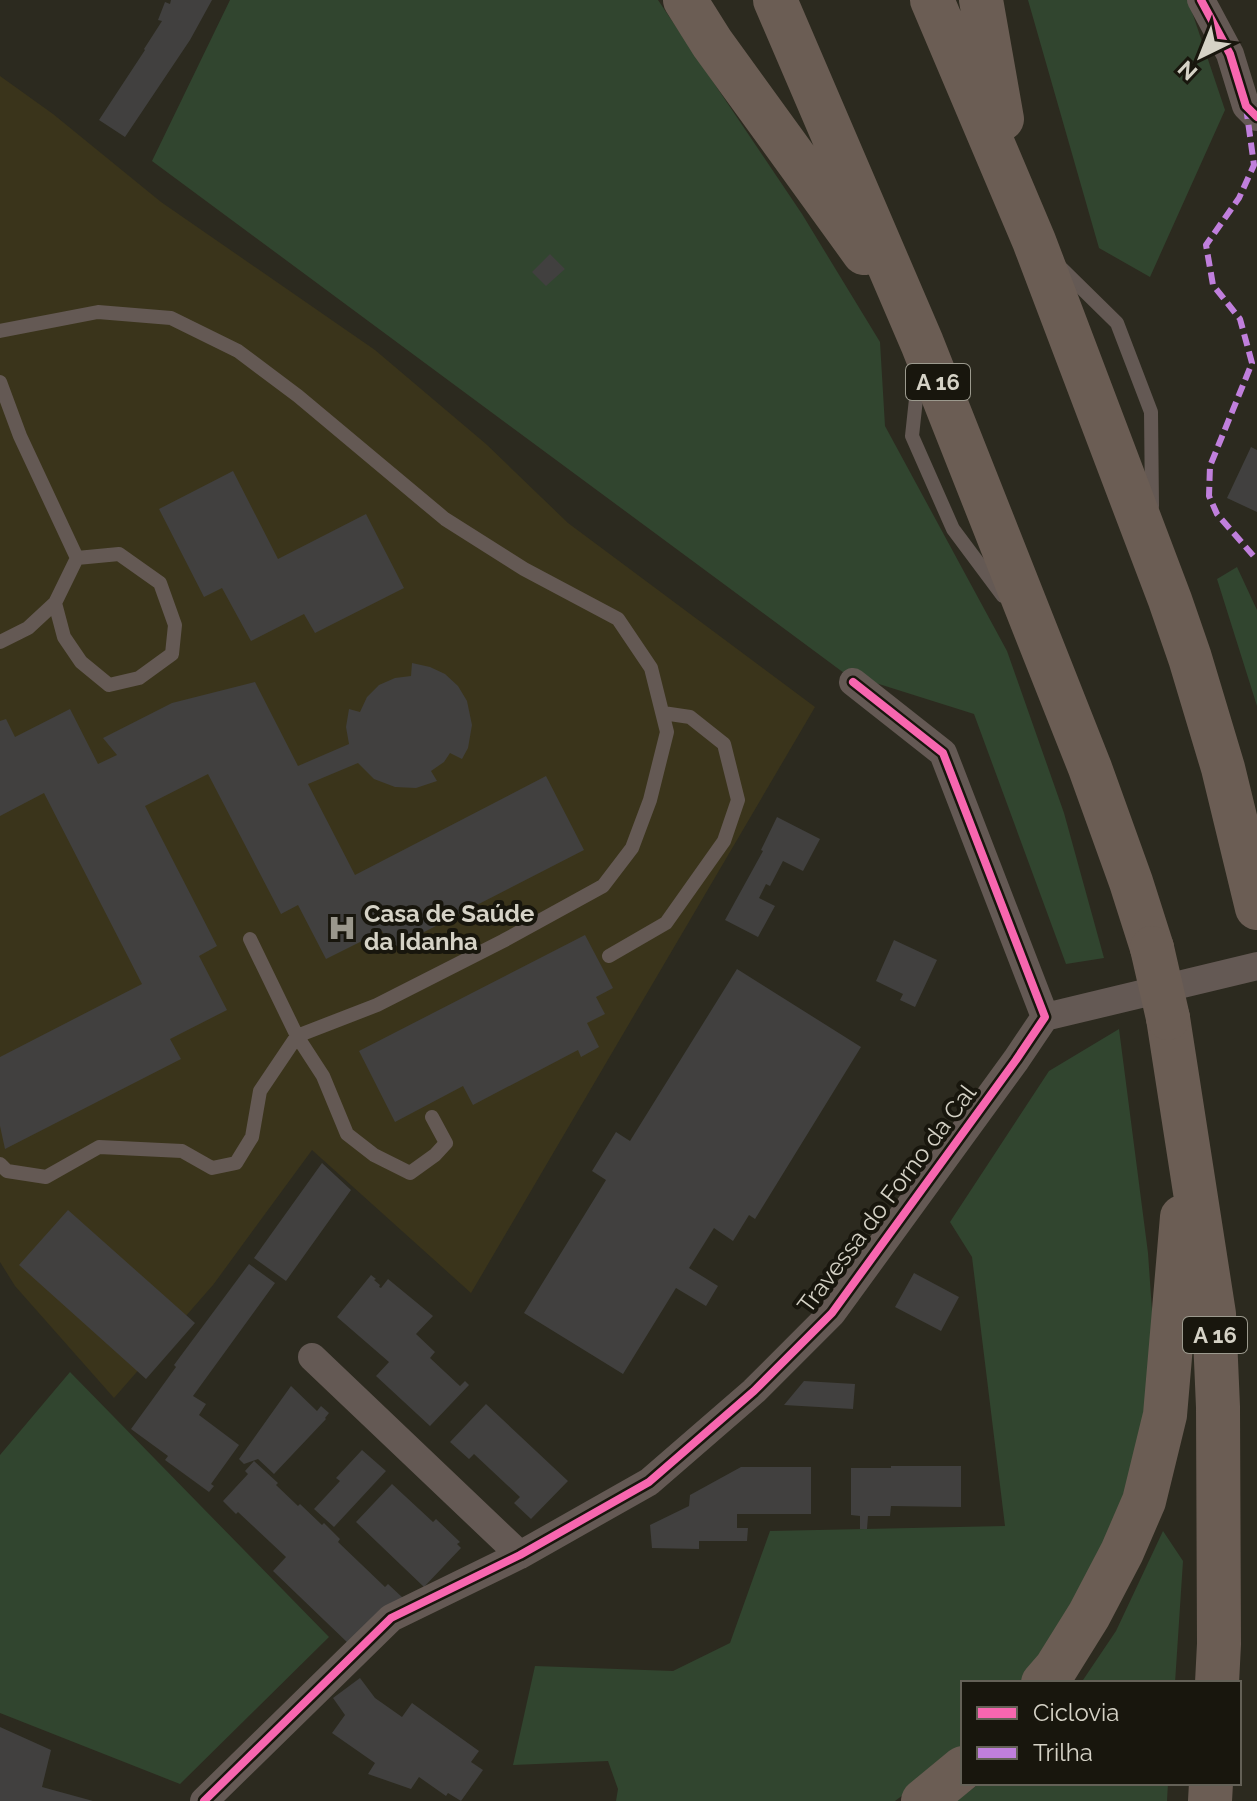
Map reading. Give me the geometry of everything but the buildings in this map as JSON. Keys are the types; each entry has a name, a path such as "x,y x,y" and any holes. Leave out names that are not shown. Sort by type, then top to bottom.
{"highway":[{"path":"685,0 712,43 917,331"},
{"name":"A 16","path":"775,0 917,331 1090,768 1152,948 1168,1018 1214,1314 1218,1423 1217,1681"},
{"path":"932,0 1034,241 1152,551 1190,658 1219,754 1257,908"},
{"path":"981,0 1016,200"},
{"path":"1045,1681 1089,1615 1144,1501 1165,1415 1188,1139"},
{"path":"923,1801 961,1770"}],"street":[{"path":"1201,0 1244,52 1246,106 1257,117"},
{"path":"853,682 943,753 1045,1017 1257,966"},
{"name":"Travessa do Forno da Cal","path":"204,1801 391,1618 520,1555 649,1482 754,1391 832,1313 1045,1017"},
{"path":"312,1357 520,1555"}],"lane":[{"path":"0,331 98,312 171,318 238,351 298,396 445,519 524,569 618,619 651,668 667,732 650,800 632,848 603,886 377,1005 297,1036 260,1091 252,1137 236,1163 212,1168 182,1151 99,1147 46,1177 7,1171 0,1164"},
{"path":"0,382 20,436 77,558"},
{"path":"55,603 64,637 81,662 109,685 139,678 172,654 175,625 160,583 119,554 77,558"},
{"path":"0,642 28,628 55,603 77,558"},
{"path":"609,956 666,923 724,841 738,800 724,744 690,717 663,713"},
{"path":"250,939 297,1036 323,1076 347,1134 374,1155 410,1173 446,1143 432,1117"}],"shaded area":[{"name":"Casa de Saúde da Idanha","path":"0,76 53,114 161,202 375,350 486,444 568,523 815,707 471,1293 312,1150 213,1285 114,1398 15,1286 0,1262"}],"green space":[{"path":"230,0 658,0 802,214 880,342 885,426 1007,651 1064,813 1104,958 1066,964 974,714 844,673 152,161"},
{"path":"1028,0 1188,0 1225,110 1150,277 1099,248"},
{"path":"1237,567 1257,610 1257,706 1217,579"},
{"path":"1119,1029 1148,1253 1156,1368 1127,1502 1069,1625 1025,1681 961,1681 961,1746 895,1801 616,1801 618,1789 608,1761 513,1765 535,1666 673,1671 730,1643 770,1531 1005,1526 972,1257 950,1222 1049,1071"},
{"path":"70,1372 329,1637 180,1784 0,1713 0,1455"},
{"path":"1163,1531 1183,1561 1175,1681 1082,1681 1116,1631"},
{"path":"977,1785 1168,1785 1167,1801 956,1801"}],"marked path":[{"path":"1246,107 1254,165 1239,198 1206,245 1213,285 1240,319 1252,363 1210,466 1209,496 1217,514 1257,560"}],"cycle path":[{"path":"1201,0 1230,54 1246,106 1257,117"},
{"path":"204,1801 391,1618 520,1555 649,1482 754,1391 832,1313 1045,1017 943,753 853,682"}],"place":[{"name":"Casa de Saúde da Idanha","path":"342,928"}]}
